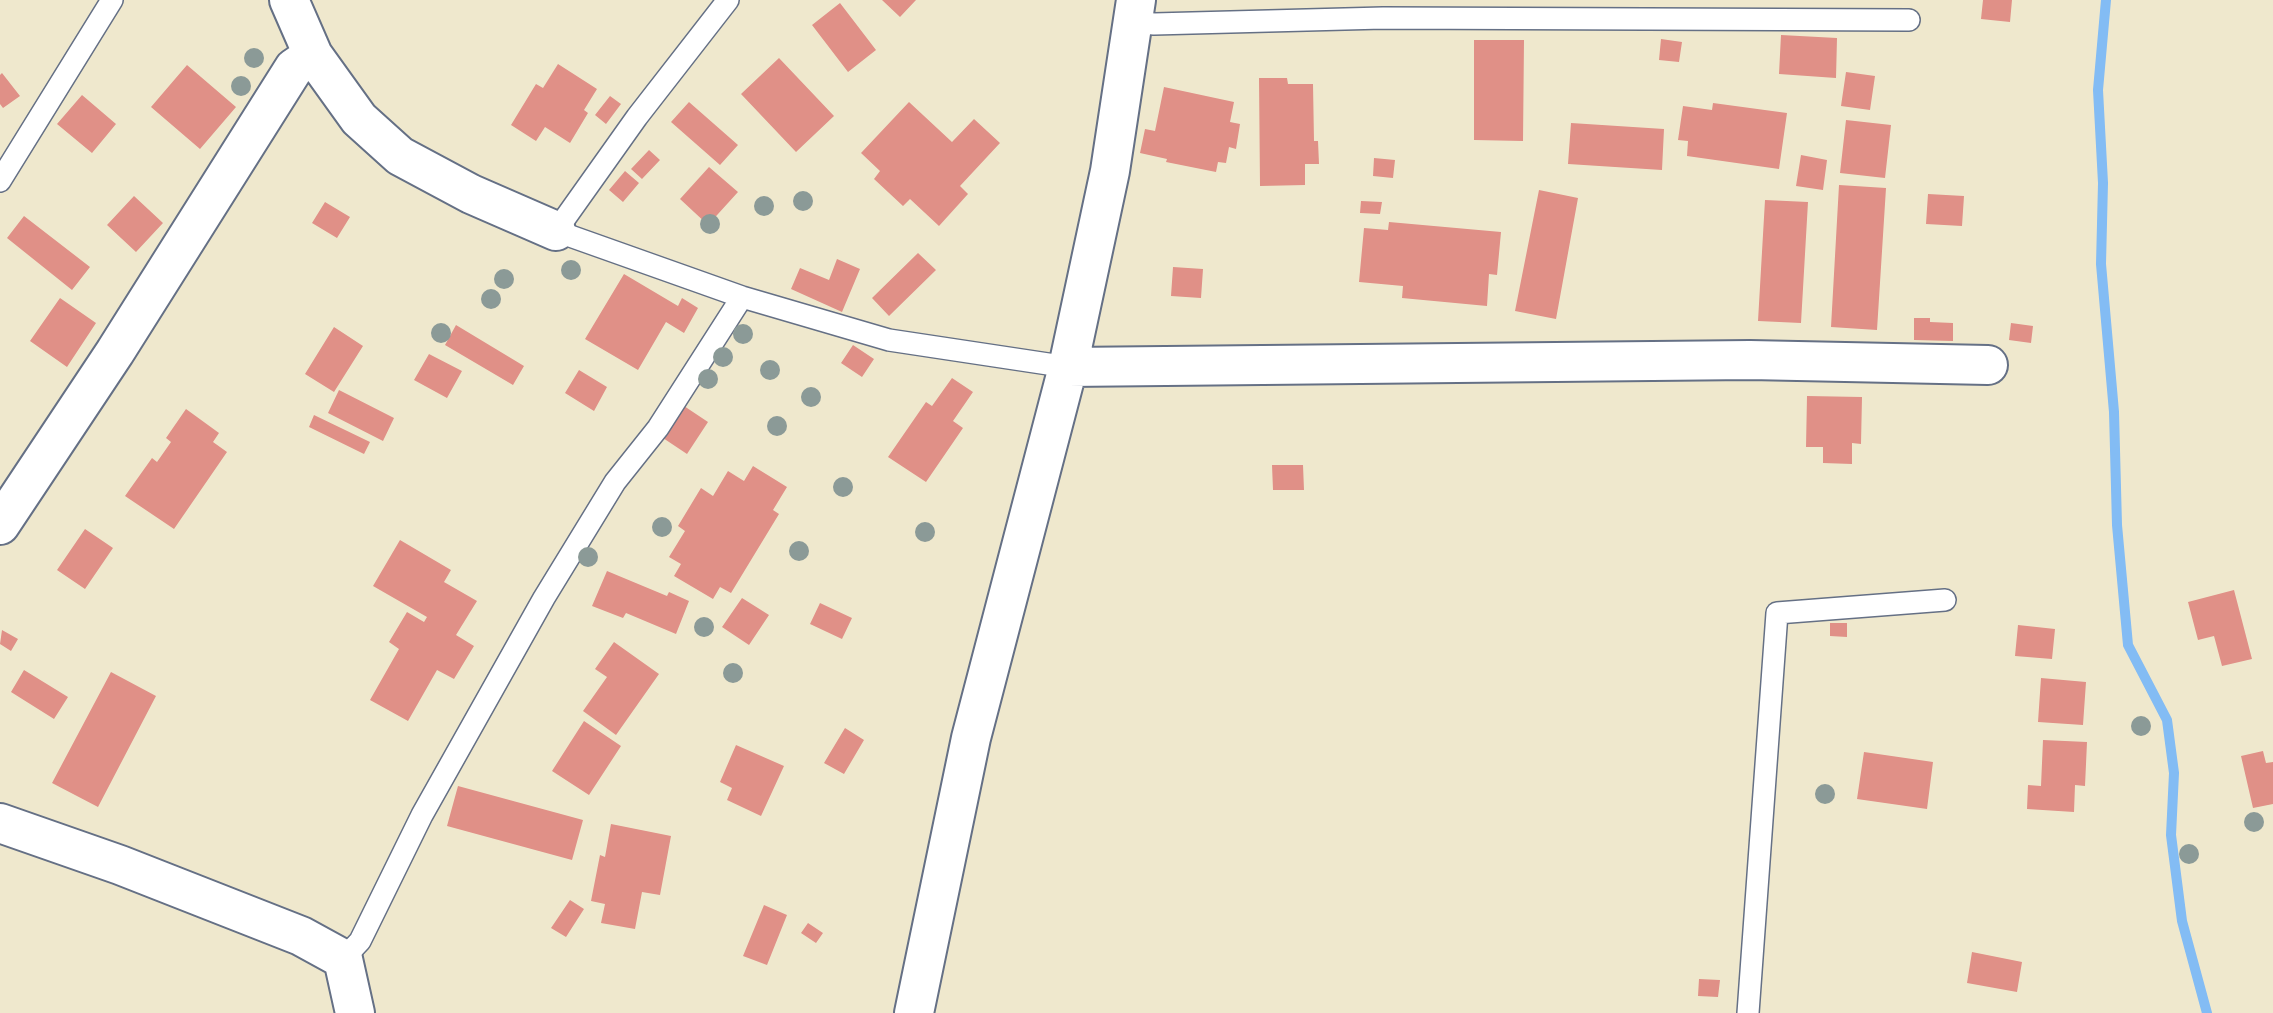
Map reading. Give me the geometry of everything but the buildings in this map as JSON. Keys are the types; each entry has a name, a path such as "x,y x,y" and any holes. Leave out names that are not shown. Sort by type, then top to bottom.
{"street":[{"path":"289,0 313,55 359,119 400,156 471,194 556,231"},
{"path":"914,1013 971,738 1068,367 1110,171 1135,11"},
{"path":"0,525 115,352 294,68 313,55"},
{"path":"1068,367 1736,360 1988,365"},
{"path":"0,823 301,936 343,960 355,1013"}],"lane":[{"path":"0,181 112,0"},
{"path":"728,0 637,117 556,231 742,297 889,340 1068,367"},
{"path":"1135,11 1154,24 1383,18 1909,19"},
{"path":"343,960 360,941 422,815 544,598 615,482 658,428 742,297"},
{"path":"1748,1013 1777,613 1945,600"}],"waterway":[{"path":"2106,0 2098,90 2103,183 2101,264 2114,412 2117,525 2128,645 2167,720 2174,773 2171,835 2182,921 2207,1013"}]}
